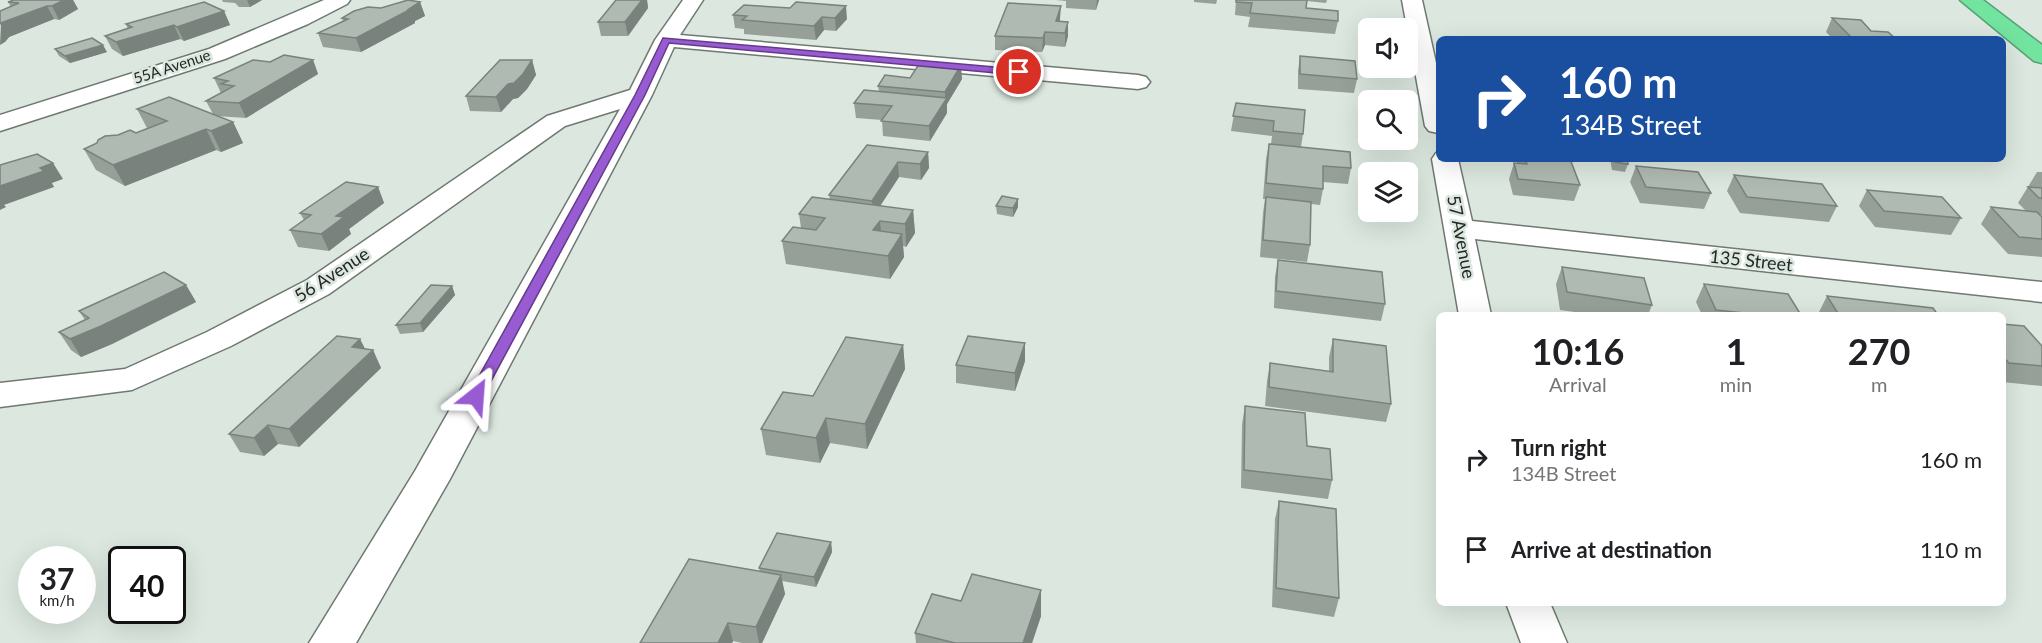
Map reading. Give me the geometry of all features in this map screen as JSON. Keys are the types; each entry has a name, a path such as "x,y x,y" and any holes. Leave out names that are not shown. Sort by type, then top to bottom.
{"highway":[{"path":"1970,0 2042,56"}],"street":[{"name":"55A Avenue","path":"0,123 235,47 312,15 340,0"},
{"path":"332,643 430,479 640,95 666,40 693,0"},
{"path":"1412,0 1436,116"},
{"path":"666,40 1138,82"},
{"name":"56 Avenue","path":"0,395 46,392 132,379 219,339 318,287 556,121 640,95"},
{"name":"57 Avenue","path":"1446,162 1474,312"},
{"name":"135 Street","path":"1460,229 2042,292"},
{"path":"1529,606 1544,643"}],"building":[{"path":"64,0 0,24 0,11 19,3 8,2"},
{"path":"408,0 420,2 356,38 318,33 348,19 342,18 354,11 368,7 381,8"},
{"path":"616,0 642,0 625,22 598,22"},
{"path":"1236,0 1307,0 1306,8 1338,11 1338,21 1250,13 1252,3 1236,2"},
{"path":"204,2 224,11 177,27 174,25 116,42 105,36 132,27 126,24"},
{"path":"796,2 846,6 835,18 822,17 814,26 742,20 747,16 733,15 744,5 790,8"},
{"path":"1008,3 1061,6 1056,21 1068,22 1065,33 1045,32 1043,38 995,36"},
{"path":"1832,18 1861,20 1871,31 1888,32 1893,36 1850,36"},
{"path":"92,38 103,45 65,56 55,49"},
{"path":"284,55 313,60 239,103 206,101 234,86 221,84 228,81 214,78 253,60 270,62"},
{"path":"1300,56 1355,61 1357,79 1300,74"},
{"path":"500,60 532,60 523,74 514,83 508,84 496,97 466,96"},
{"path":"921,61 961,65 945,92 878,86 885,75 910,78"},
{"path":"864,90 947,98 929,126 881,121 892,106 854,103"},
{"path":"169,97 233,122 211,131 206,129 113,165 84,149 105,136 118,135 130,130 136,133 167,121 137,109"},
{"path":"1236,103 1305,110 1303,134 1273,131 1274,121 1233,116"},
{"path":"1269,144 1350,152 1351,168 1323,166 1323,189 1266,183"},
{"path":"867,145 928,152 920,164 898,162 872,201 829,195"},
{"path":"37,154 53,163 40,168 44,171 0,186 0,165"},
{"path":"1526,162 1571,162 1580,185 1518,179 1514,163 1527,164"},
{"path":"1636,166 1698,172 1711,193 1646,187"},
{"path":"1734,175 1822,184 1837,206 1747,197"},
{"path":"346,182 378,187 336,216 344,217 321,234 290,230 311,215 300,213"},
{"path":"2028,187 2042,188 2042,198 2039,198"},
{"path":"1867,190 1942,197 1961,218 1884,211"},
{"path":"1002,196 1018,199 1013,208 996,206"},
{"path":"812,197 913,210 905,224 880,221 873,230 902,234 888,256 782,241 793,227 816,230 825,218 799,214"},
{"path":"1266,197 1311,202 1310,245 1263,240"},
{"path":"1991,207 2037,212 2042,217 2042,239 2019,237"},
{"path":"1278,260 1382,272 1385,304 1276,291"},
{"path":"1562,267 1644,278 1652,305 1567,292"},
{"path":"164,272 186,285 70,339 59,332 89,318 79,311"},
{"path":"1704,284 1788,294 1799,312 1735,312 1716,310"},
{"path":"431,285 452,286 420,323 396,325"},
{"path":"1827,296 1933,308 1936,312 1837,312"},
{"path":"2006,324 2024,326 2042,346 2042,366 2009,363 2006,360"},
{"path":"337,336 360,339 352,347 373,350 289,429 268,425 254,438 229,434"},
{"path":"968,336 1025,343 1015,373 956,365"},
{"path":"846,337 903,345 865,424 826,418 816,438 761,429 783,392 813,396"},
{"path":"1333,339 1386,346 1391,404 1269,387 1270,363 1333,372"},
{"path":"1245,406 1305,413 1307,446 1330,449 1332,480 1244,470"},
{"path":"1279,501 1336,509 1339,598 1276,588"},
{"path":"777,533 831,542 814,577 759,568"},
{"path":"689,559 781,575 756,627 728,623 718,643 640,643"},
{"path":"972,574 1041,590 1023,643 955,643 915,633 932,594 961,601"}],"route":[{"path":"476,396 640,95 666,40 1019,72"}]}
